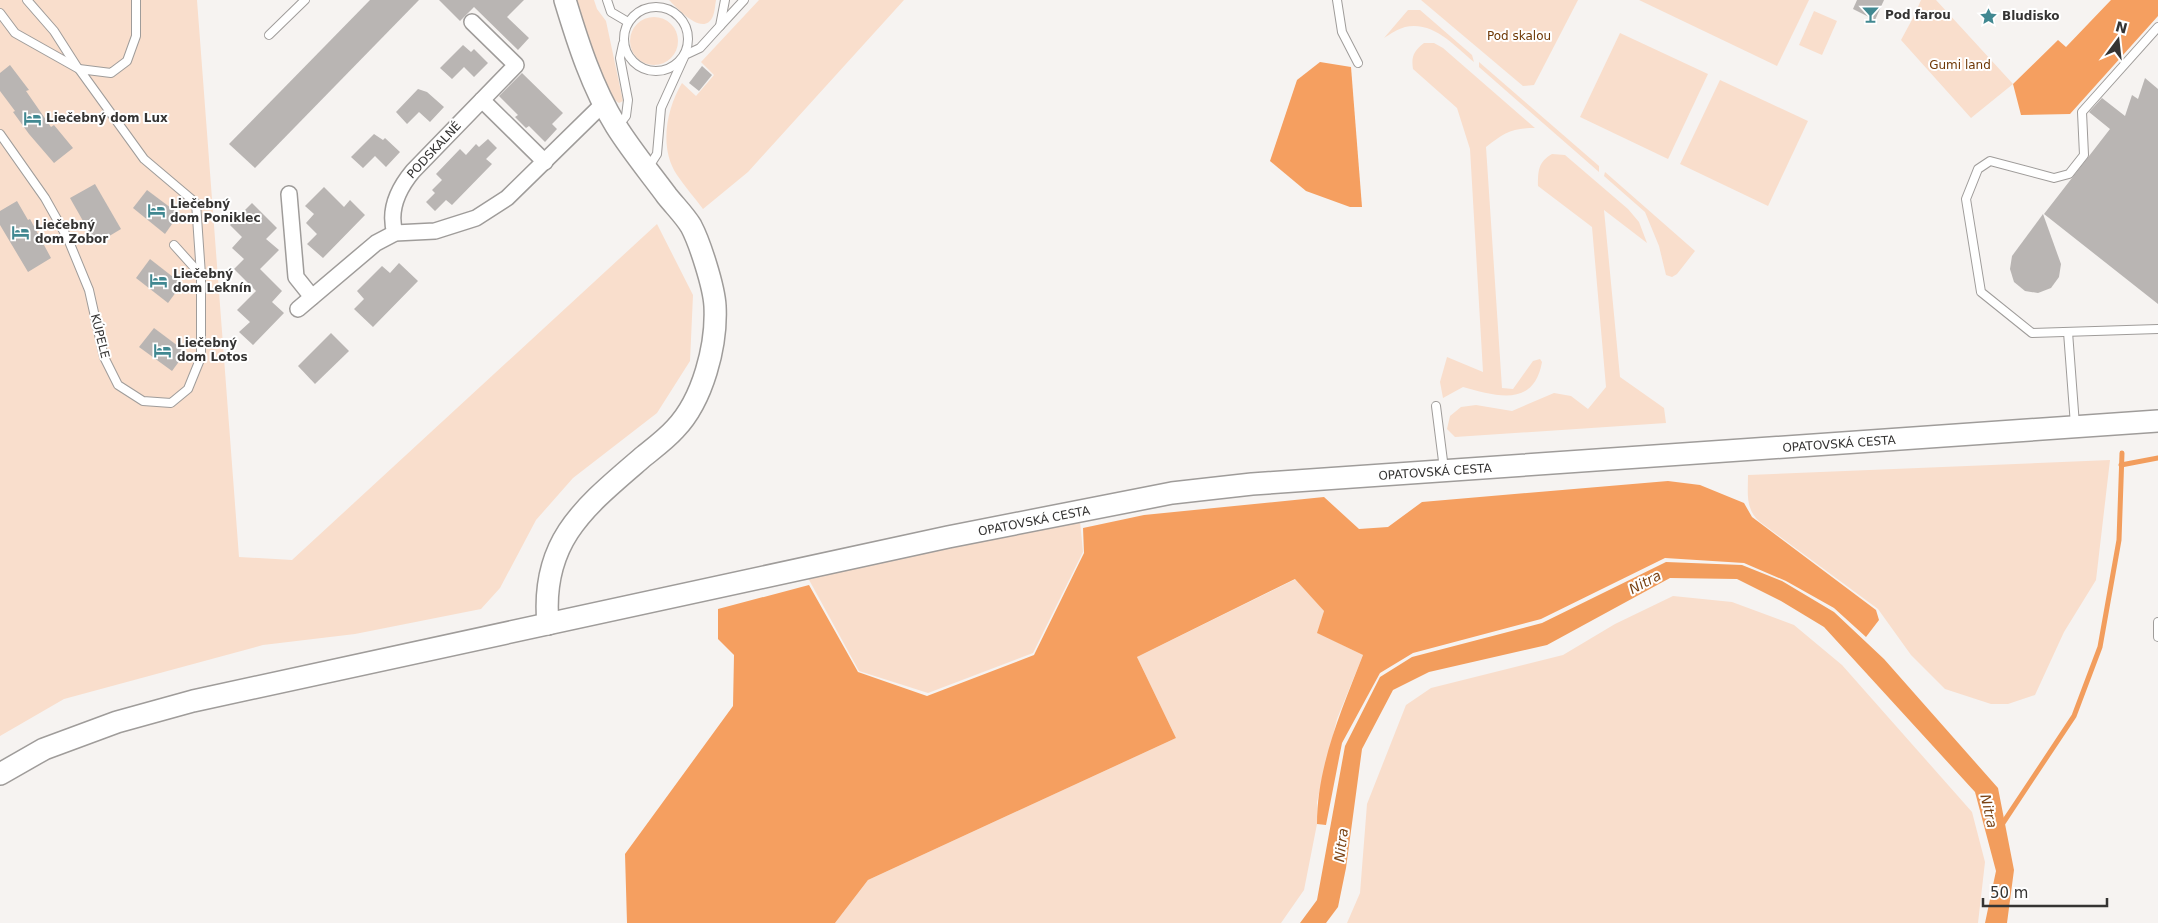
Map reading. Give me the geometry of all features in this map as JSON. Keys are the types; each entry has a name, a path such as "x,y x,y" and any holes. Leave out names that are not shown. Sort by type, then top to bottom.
{"street":[{"path":"548,624 546,590 560,542 591,502 676,429 696,400 707,371 713,337 715,305 706,267 691,226 646,169 603,104 578,43 565,0"},
{"name":"PODSKALNÉ","path":"395,233 391,220 395,201 402,184 516,65 472,22"},
{"path":"482,100 545,162"},
{"path":"298,309 376,243 395,233 435,231 476,218 507,198 603,104"},
{"path":"289,194 296,277 312,297"},
{"name":"OPATOVSKÁ CESTA","path":"0,774 44,749 117,722 193,701 948,537 1172,494 1252,484 2158,421"}],"lane":[{"name":"KÚPELE","path":"0,134 45,198 68,238 89,290 104,357 118,385 143,401 171,403 188,389 201,357 201,276 196,203 144,159 78,69 54,31 27,0"},
{"path":"0,13 16,33 78,69 110,73 127,61 136,36 136,0"},
{"path":"269,35 305,0"},
{"path":"607,0 610,12 628,22"},
{"path":"720,26 725,0"},
{"path":"623,42 629,58 641,69 658,72 674,67 685,54 700,48 744,0"},
{"path":"1337,0 1342,32 1358,63"},
{"path":"617,127 626,116 628,100 620,58 624,32 628,22 636,14 646,8 659,4 680,18 687,29 688,42 685,54 661,108 657,154 646,169"},
{"path":"2158,27 2082,112 2084,155 2069,174 2054,178 1990,161 1978,169 1966,199 1981,292 2032,333 2158,329"},
{"path":"174,245 201,276"},
{"path":"2068,332 2075,428"},
{"path":"1436,406 1444,471"},
{"path":"2158,622 2158,637"}],"green space":[{"path":"0,0 197,0 239,557 292,560 657,224 693,295 690,361 657,413 573,478 536,520 500,588 481,609 355,634 263,645 64,699 0,736"},
{"path":"576,0 594,0 597,9 606,21 623,101 619,103 613,99 592,55"},
{"path":"669,0 716,0 715,10 709,22 704,24 697,23"},
{"path":"759,0 904,0 748,172 703,209 671,164 666,141 672,105 682,83 696,96 714,75 701,62"},
{"name":"Pod skalou","path":"1421,0 1578,0 1534,85 1523,86"},
{"path":"1639,0 1809,0 1777,66"},
{"name":"Gumi land","path":"1921,0 1936,0 2013,84 1971,118 1901,40"},
{"path":"1408,10 1420,10 1472,55 1474,62 1443,36 1425,28 1405,27 1384,38"},
{"path":"1814,11 1837,21 1822,55 1799,45"},
{"path":"649,17 659,17 668,21 674,27 678,41 674,55 668,61 659,65 649,65 640,61 634,55 630,46 630,36 634,27 640,21"},
{"path":"1620,33 1708,74 1668,159 1580,117"},
{"path":"1424,43 1434,43 1443,48 1535,128 1509,132 1486,147 1502,388 1513,389 1533,361 1540,359 1542,362 1538,377 1531,387 1512,395 1500,395 1463,387 1443,398 1440,382 1447,357 1483,372 1470,149 1457,108 1413,69 1412,61 1414,54"},
{"path":"1479,62 1599,166 1599,172 1479,67"},
{"path":"1720,80 1808,121 1768,206 1680,164"},
{"path":"1552,154 1565,155 1628,209 1639,222 1647,243 1604,210 1620,377 1664,408 1666,423 1455,437 1447,429 1450,416 1461,407 1476,405 1512,411 1554,393 1571,396 1588,409 1606,387 1592,227 1538,186 1541,164"},
{"path":"1605,172 1695,251 1677,274 1672,277 1666,275 1659,246 1645,212 1604,176"},
{"path":"2110,460 2096,580 2064,632 2035,695 2008,704 1991,704 1945,689 1911,655 1878,609 1760,522 1752,512 1748,501 1748,475"},
{"path":"1080,521 1083,552 1033,653 928,693 859,671 808,578"},
{"path":"1296,579 1324,611 1318,633 1363,655 1337,719 1317,802 1317,824 1304,890 1281,923 835,923 868,880 1176,738 1137,657"},
{"path":"1673,596 1732,602 1794,625 1842,665 1972,812 1985,862 1978,923 1347,923 1360,893 1367,804 1406,705 1431,688 1563,655 1615,624"}],"shaded area":[{"path":"2111,0 2158,0 2158,16 2070,114 2021,115 2013,84 2058,40 2066,47"},
{"path":"1320,62 1351,67 1362,207 1350,207 1306,191 1270,161 1297,80"},
{"path":"1668,481 1700,485 1744,503 1752,517 1876,610 1879,620 1866,637 1834,608 1786,581 1744,563 1665,558 1541,619 1413,653 1380,673 1342,743 1326,825 1317,824 1321,780 1332,738 1363,655 1317,633 1324,611 1295,579 1137,657 1176,738 868,880 835,923 627,923 625,854 733,706 734,655 718,639 718,609 809,585 858,672 927,696 1034,655 1084,553 1083,528 1144,515 1324,497 1359,529 1388,527 1422,502"}],"water":[{"name":"Nitra","path":"1666,562 1742,565 1782,581 1834,612 1884,659 1998,788 2014,870 2007,923 1985,923 1996,871 1975,792 1824,627 1781,601 1737,579 1670,578 1547,645 1429,672 1393,690 1362,749 1346,868 1338,907 1326,923 1300,923 1317,900 1345,746 1380,677 1412,657 1542,623"}],"building":[{"path":"370,0 419,0 255,168 229,144"},
{"path":"439,0 524,0 507,17 529,38 518,50 474,7 460,21"},
{"name":"Pod farou","path":"1857,0 1884,0 1875,20 1853,9"},
{"path":"463,45 471,52 474,49 488,63 474,77 464,67 452,79 440,68"},
{"name":"Liečebný dom Lux","path":"10,65 29,90 26,91 51,127 54,125 73,148 54,163 29,134 0,91 0,73"},
{"path":"702,66 712,75 699,91 689,83"},
{"path":"522,73 563,113 552,124 557,129 545,142 529,126 526,128 515,117 518,115 499,96"},
{"path":"2145,78 2158,89 2158,304 2044,214 2110,129 2089,112 2102,98 2125,116 2132,95 2138,99"},
{"path":"418,89 427,92 444,107 430,122 419,112 407,124 396,112"},
{"path":"374,134 383,140 385,138 400,152 386,167 375,156 363,168 351,157"},
{"path":"488,139 497,148 486,159 492,164 452,205 446,200 435,211 426,202 435,193 432,190 442,180 436,174 460,149 466,155 476,144 479,147"},
{"path":"95,184 121,229 96,244 70,198"},
{"path":"324,187 344,207 350,200 365,215 323,258 307,244 317,234 306,223 314,214 305,206"},
{"name":"Liečebný dom Poniklec","path":"147,190 179,214 165,234 133,208"},
{"name":"Liečebný dom Zobor","path":"17,201 28,220 30,219 51,258 28,272 0,225 0,211"},
{"path":"252,203 277,228 266,239 279,250 260,269 282,291 272,302 284,313 253,345 239,332 250,322 237,310 256,291 234,269 244,259 232,248 242,237 230,225"},
{"path":"2043,214 2061,264 2059,277 2051,288 2038,293 2025,291 2014,282 2010,269 2012,256"},
{"name":"Liečebný dom Leknín","path":"150,259 182,284 168,303 136,278"},
{"path":"399,263 418,281 373,327 354,309 364,299 357,291 382,266 390,273"},
{"name":"Liečebný dom Lotos","path":"154,328 186,352 172,371 139,347"},
{"path":"331,333 349,351 315,384 298,366"}],"waterway":[{"name":"Nitra","path":"2001,826 2074,716 2100,647 2119,540 2122,453"},
{"path":"2121,465 2158,458"}],"place":[{"name":"Pod farou","path":"1871,15"},
{"name":"Bludisko","path":"1988,16"},
{"name":"Liečebný dom Lux","path":"32,118"},
{"name":"Liečebný dom Poniklec","path":"156,211"},
{"name":"Liečebný dom Zobor","path":"21,232"},
{"name":"Liečebný dom Leknín","path":"159,281"},
{"name":"Liečebný dom Lotos","path":"163,350"}]}
